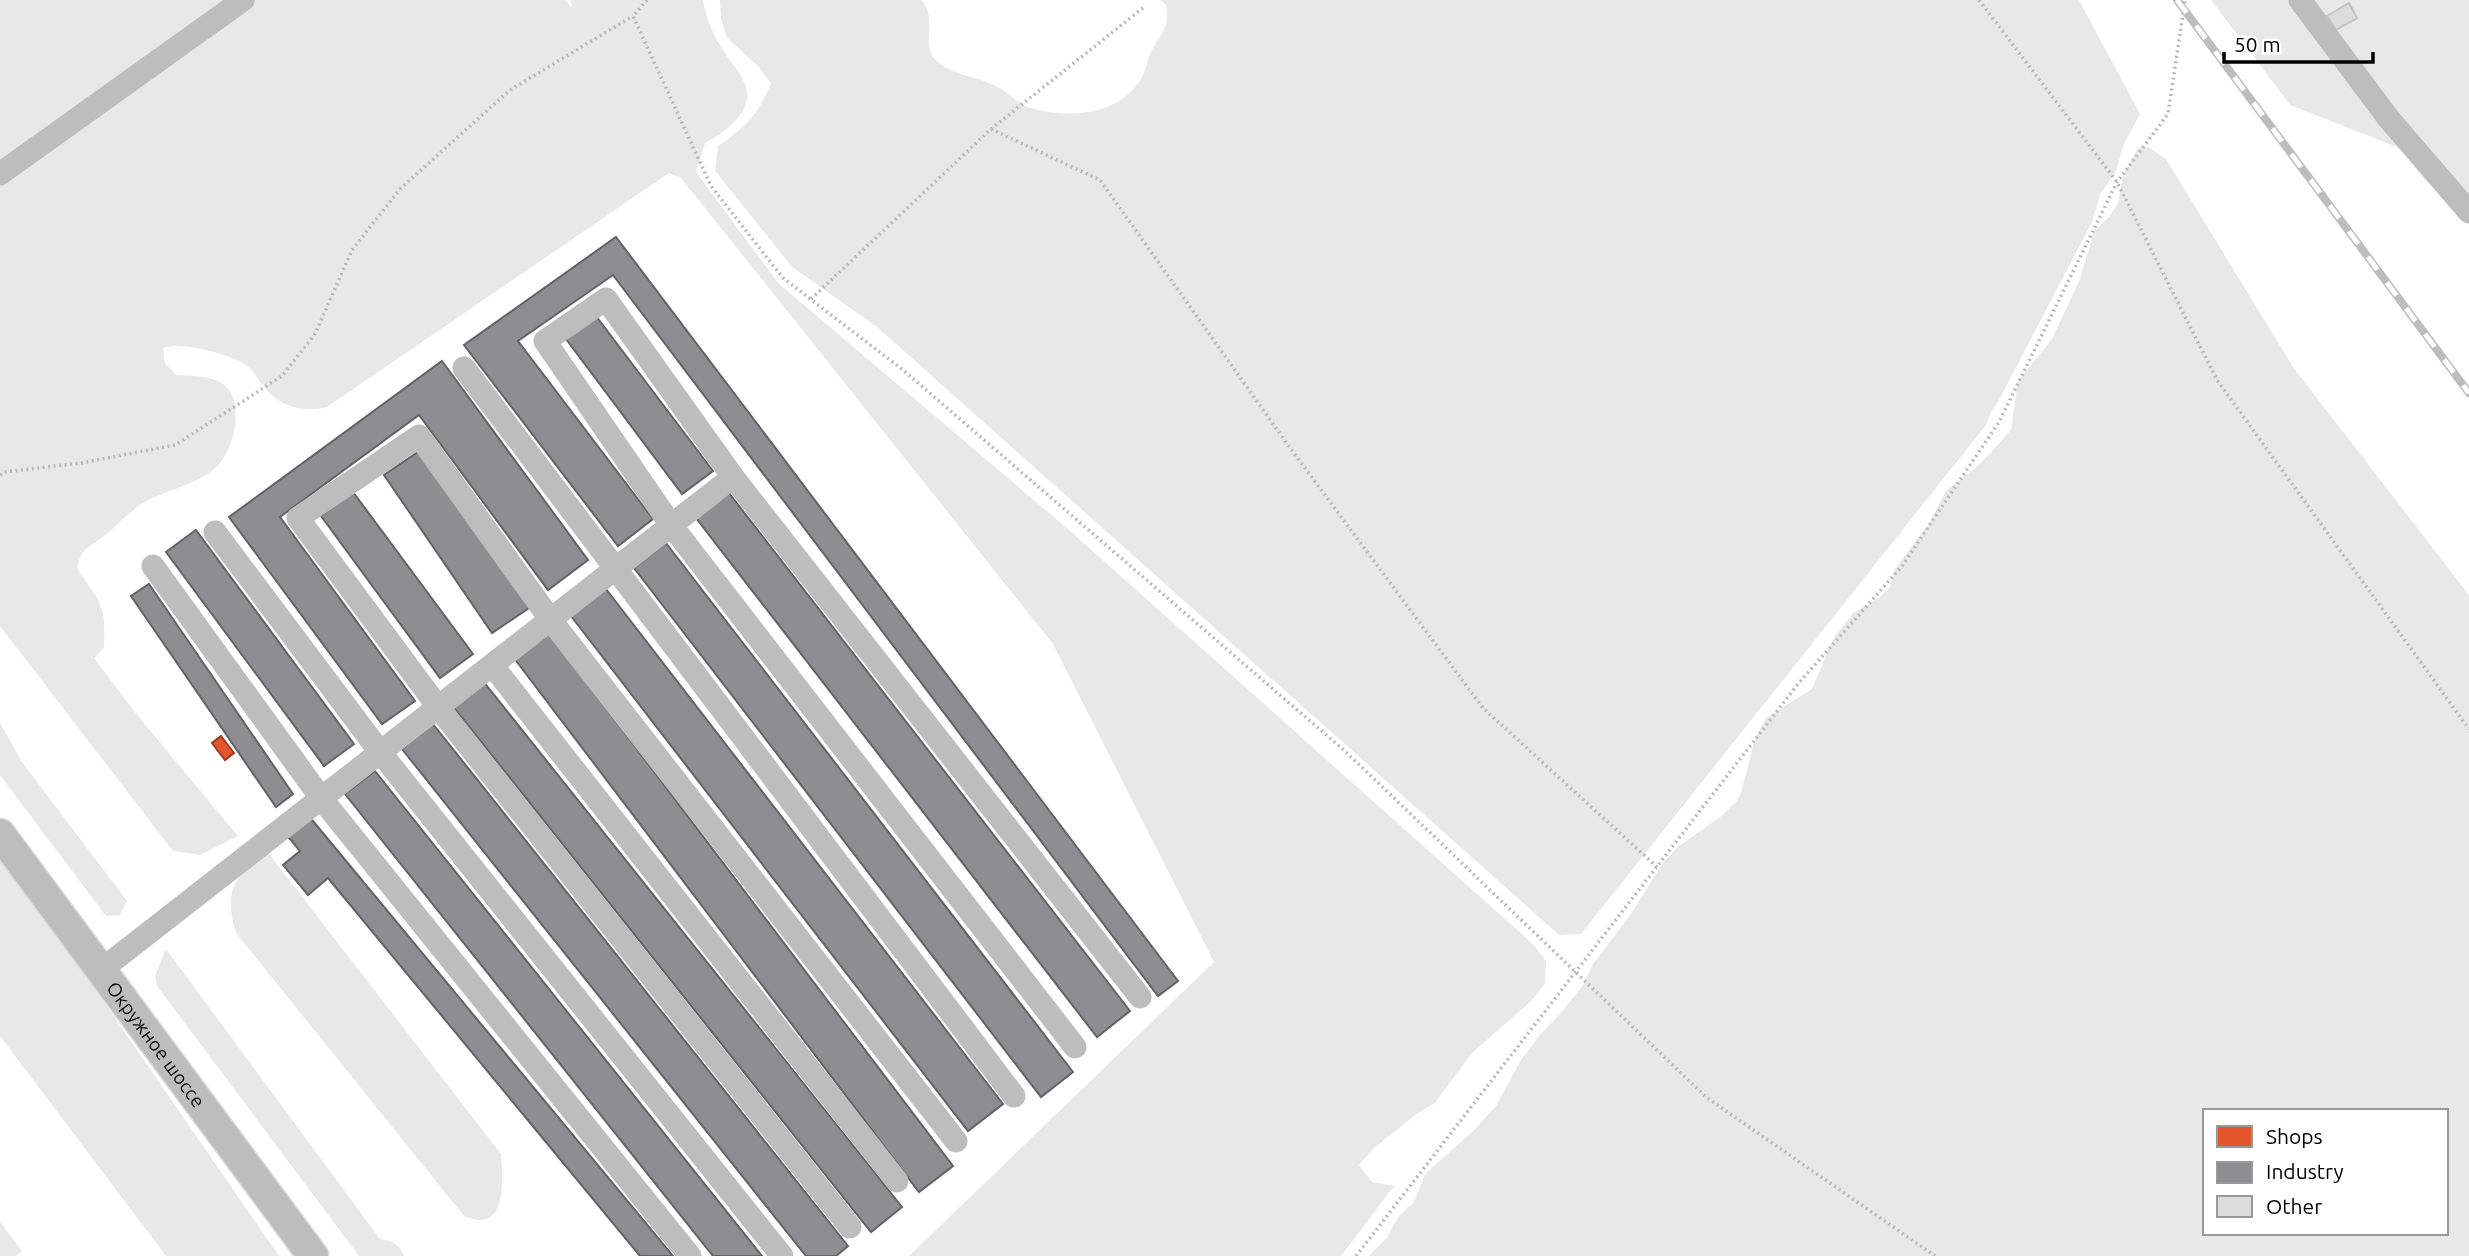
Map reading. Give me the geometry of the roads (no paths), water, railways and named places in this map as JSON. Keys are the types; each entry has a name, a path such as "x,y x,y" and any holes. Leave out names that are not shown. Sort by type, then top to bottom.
{"main road":[{"name":"Окружное шоссе","path":"0,834 313,1256"}],"lane":[{"path":"0,174 243,0"},
{"path":"2300,0 2389,119 2469,212"},
{"path":"1075,1047 671,525 545,341 606,299 733,477 1140,997"},
{"path":"464,368 1014,1096"},
{"path":"850,1227 438,707 298,518 419,436 550,619 956,1141"},
{"path":"101,970 733,477"},
{"path":"215,532 380,752 782,1256"},
{"path":"153,566 321,798 690,1256"},
{"path":"492,665 897,1181"}],"railway":[{"path":"2177,0 2469,393"}]}
